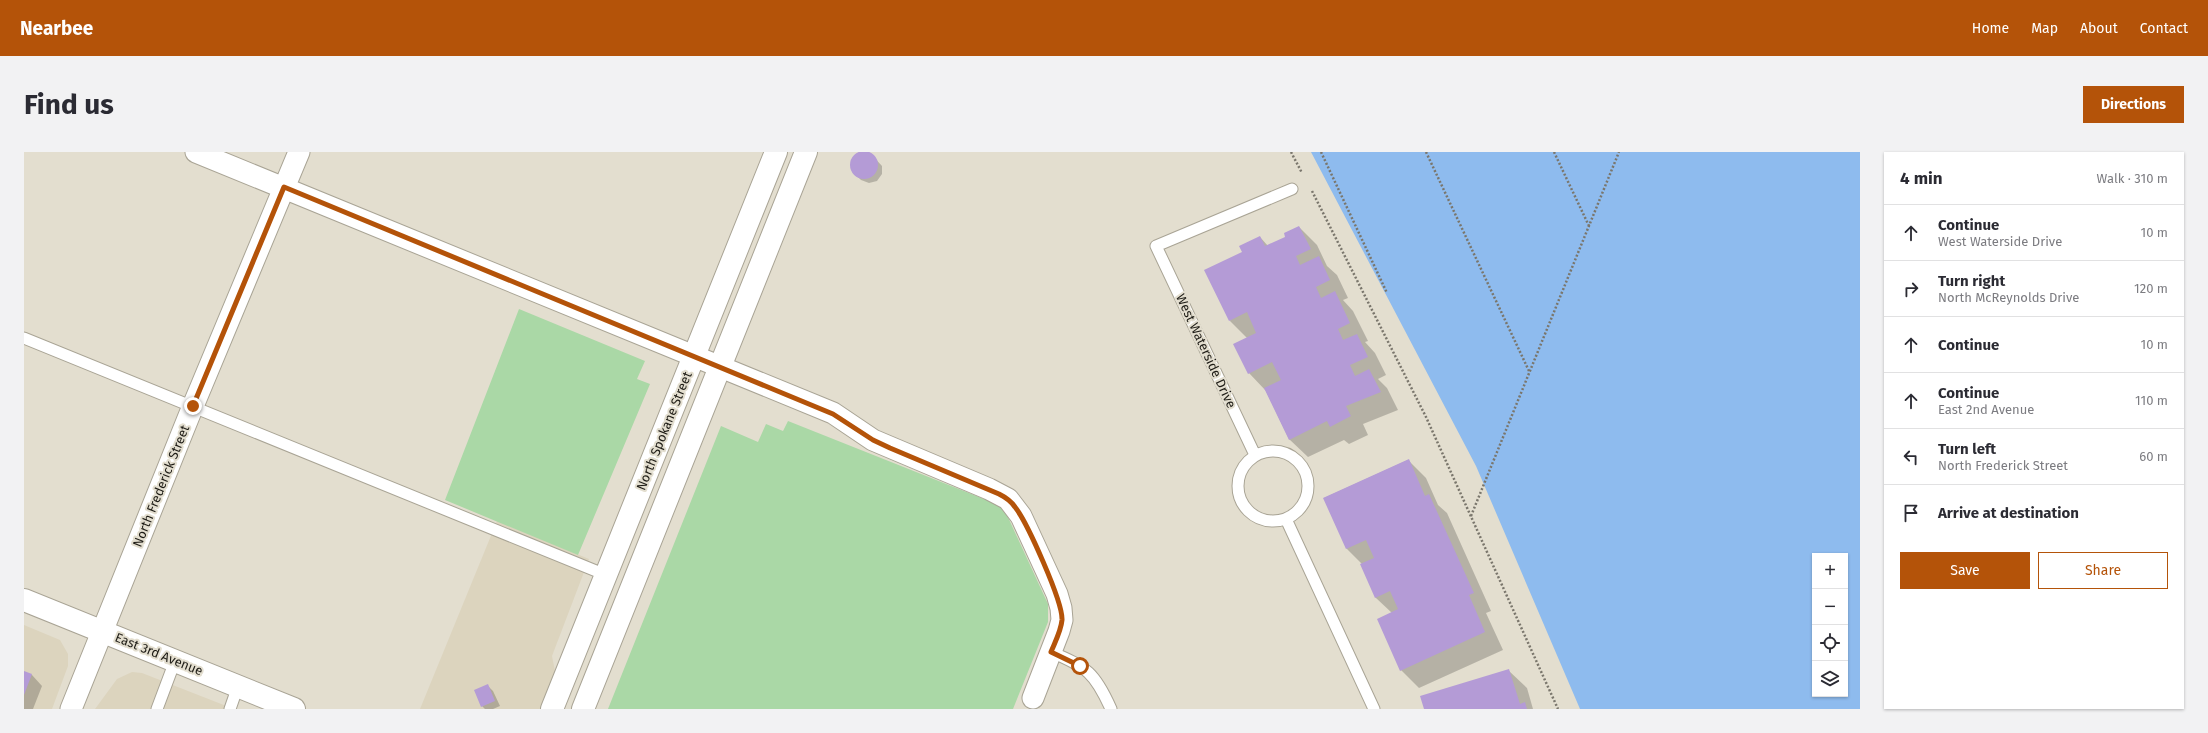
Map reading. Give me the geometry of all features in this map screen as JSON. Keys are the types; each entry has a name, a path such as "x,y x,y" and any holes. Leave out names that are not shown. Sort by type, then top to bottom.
{"main road":[{"name":"North Spokane Street","path":"552,709 776,152"},
{"path":"583,709 806,152"},
{"name":"East 3rd Avenue","path":"24,600 294,709"}],"street":[{"path":"196,152 838,415 873,440 989,489 1008,499 1021,516 1057,594 1061,608 1062,620 1051,652 1032,698"},
{"name":"North Frederick Street","path":"71,709 193,406 299,152"}],"lane":[{"name":"West Waterside Drive","path":"1255,455 1156,246 1292,189"},
{"path":"24,338 606,575"},
{"path":"1266,451 1283,453 1298,462 1305,472 1308,482 1307,494 1303,505 1296,513 1286,519 1275,522 1254,517 1240,502 1237,491 1238,480 1247,462 1255,455 1266,451"},
{"path":"1286,519 1374,709"},
{"path":"1051,652 1080,666 1093,675 1100,685 1111,709"},
{"path":"157,709 175,661"},
{"path":"230,709 238,686"}],"path":[{"path":"1292,152 1304,176"},
{"path":"1321,152 1387,293"},
{"path":"1426,152 1529,372"},
{"path":"1554,152 1589,227"},
{"path":"1471,516 1619,152"},
{"path":"1310,189 1426,417 1558,709"}],"shaded area":[{"path":"497,521 589,559 552,656 556,676 544,709 420,709"},
{"path":"24,625 60,640 68,654 68,666 52,709 24,709"},
{"path":"132,672 142,673 234,709 95,709 117,679"}],"green space":[{"path":"519,309 645,361 637,379 650,384 578,555 445,500"},
{"path":"788,421 989,501 1000,507 1007,515 1048,604 1048,622 1013,709 608,709 721,426 758,442 766,424 783,431"}],"water":[{"path":"1311,152 1860,152 1860,709 1580,709 1476,466"}],"building":[{"path":"864,151 874,155 878,165 874,175 864,179 854,175 850,165 854,155"},
{"path":"1299,226 1311,249 1296,256 1300,265 1319,256 1330,280 1316,287 1321,298 1335,291 1350,323 1338,329 1343,340 1357,334 1368,357 1350,365 1355,376 1369,369 1381,392 1346,406 1351,416 1330,427 1327,421 1289,440 1264,388 1281,380 1272,362 1248,374 1233,344 1256,333 1247,312 1229,321 1204,270 1242,252 1239,246 1260,236 1265,246 1285,237 1284,233"},
{"path":"1409,459 1425,496 1429,494 1474,593 1469,595 1485,632 1400,671 1377,619 1398,609 1390,591 1375,598 1360,564 1374,558 1366,540 1346,549 1323,498"},
{"path":"1509,669 1520,704 1525,702 1527,709 1424,709 1420,696"},
{"path":"24,671 32,674 24,695"},
{"path":"488,684 495,701 481,707 474,690"}],"route":[{"path":"193,406 284,187 842,417 873,440 989,489 1008,499 1016,507 1021,516 1057,594 1061,608 1062,620 1051,652 1080,666"}]}
